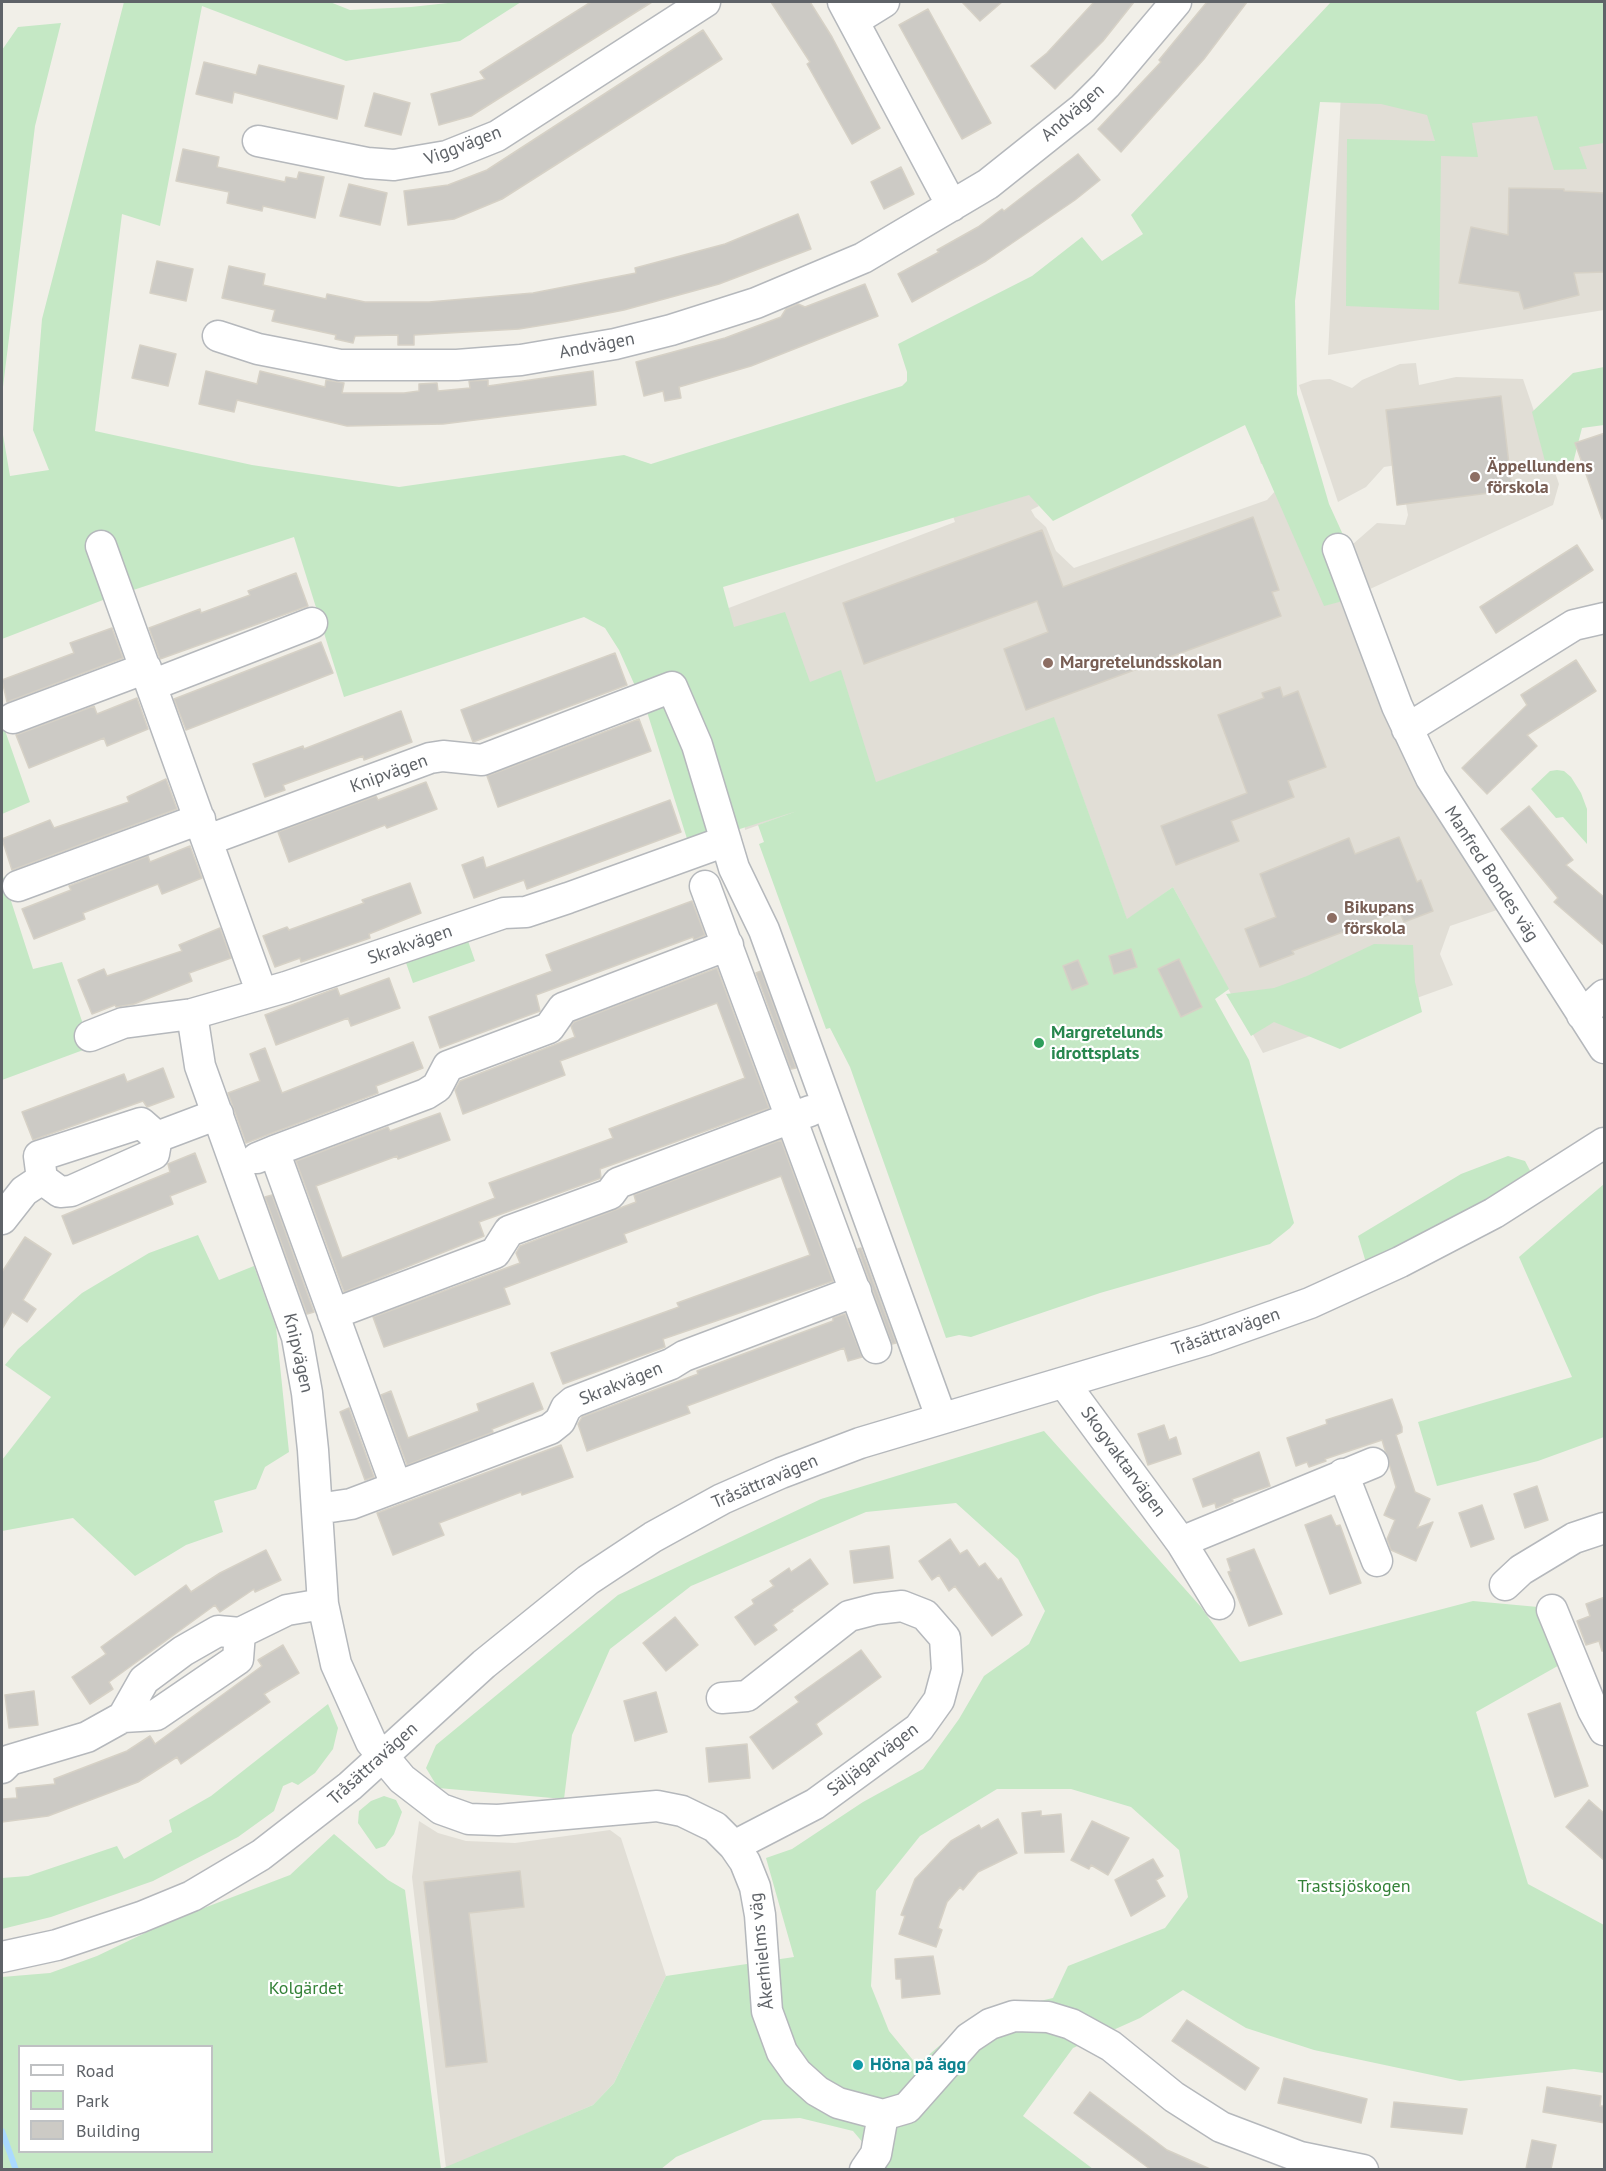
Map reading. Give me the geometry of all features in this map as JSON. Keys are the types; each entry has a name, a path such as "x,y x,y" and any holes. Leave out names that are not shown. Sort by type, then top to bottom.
{"street":[{"name":"Viggvägen","path":"258,141 367,163 403,164 447,156 497,136 705,2"},
{"path":"884,2 849,11 952,206"},
{"name":"Andvägen","path":"218,336 258,349 340,365 374,367 457,365 567,353 671,330 756,303 863,258 988,184 1082,109 1106,85 1176,2"},
{"path":"101,546 262,994"},
{"name":"Manfred Bondes väg","path":"1338,549 1407,729 1446,804 1605,1048"},
{"path":"1407,729 1574,625 1605,618"},
{"path":"13,718 312,624"},
{"name":"Knipvägen","path":"18,886 204,830 429,758 443,756 482,760 672,687 697,745 730,855"},
{"path":"730,855 764,930 941,1417"},
{"name":"Skrakvägen","path":"90,1036 123,1023 192,1014 262,994 504,913 526,912 568,898 730,855"},
{"path":"705,885 876,1347"},
{"path":"237,1166 426,1094 437,1087 447,1066 549,1028 562,1008 728,945"},
{"path":"1582,1015 1605,995"},
{"name":"Knipvägen","path":"192,1014 200,1066 297,1337 307,1393 323,1604 336,1664 363,1728 383,1757"},
{"path":"333,1314 495,1252 509,1231 610,1194 618,1183 827,1105"},
{"path":"157,1137 218,1114"},
{"path":"141,1123 157,1137 154,1154 71,1191 60,1192 42,1179 39,1155 141,1123"},
{"name":"Tråsättravägen","path":"2,1957 68,1941 141,1917 192,1896 261,1855 315,1815 383,1757 484,1664 579,1587 653,1537 722,1499 781,1473 941,1417 1206,1340 1310,1303 1400,1262 1494,1213 1605,1143"},
{"path":"274,1151 396,1486"},
{"path":"2,1219 24,1191 42,1179"},
{"name":"Skrakvägen","path":"317,1509 351,1504 550,1429 560,1421 566,1408 573,1402 670,1364 684,1356 856,1291"},
{"name":"Skogvaktarvägen","path":"1064,1383 1181,1542 1219,1604"},
{"path":"1181,1542 1372,1463"},
{"path":"1343,1474 1377,1561"},
{"path":"1505,1585 1521,1570 1574,1538 1605,1528"},
{"path":"123,1717 144,1680 183,1651 218,1631 240,1633 287,1610 323,1604"},
{"name":"Säljägarvägen","path":"722,1698 747,1696 849,1616 876,1608 902,1606 925,1615 945,1638 947,1670 939,1700 919,1728 815,1804 734,1846"},
{"path":"1552,1610 1593,1710 1605,1730"},
{"path":"4,1760 87,1737 123,1717 156,1715 202,1686 238,1659 240,1633"},
{"name":"Åkerhielms väg","path":"383,1757 402,1779 441,1809 469,1819 498,1820 657,1806 682,1811 701,1819 725,1836 751,1874 758,1899 767,2011 782,2052 797,2073 818,2091 838,2103 883,2115"},
{"path":"865,2169 876,2154 883,2115 907,2108 969,2038 990,2024 1014,2016 1048,2017 1071,2024 1111,2046 1174,2097 1221,2127 1300,2157 1363,2169"}],"shaded area":[{"path":"1604,70 1604,310 1328,355 1341,93"},
{"name":"Äppellundens förskola","path":"1416,363 1419,385 1456,377 1523,379 1559,484 1553,505 1370,589 1353,544 1377,523 1405,525 1408,515 1406,504 1397,505 1392,470 1398,469 1397,465 1384,467 1366,487 1338,502 1299,385 1313,380 1330,379 1352,388 1362,380 1400,364"},
{"name":"Margretelundsskolan","path":"1242,403 1342,596 1341,604 1405,760 1421,792 1497,910 1450,926 1440,954 1453,985 1263,1053 1173,887 1127,920 1054,718 745,830 726,609 955,522 952,513 1024,483 1039,506 1031,510 1035,517 1046,527 1056,551 1074,568 1267,500 1278,488 1270,462 1261,464"},
{"path":"419,1821 438,1833 466,1841 515,1843 610,1830 621,1838 666,1976 614,2083 593,2105 446,2168 412,1877"}],"green space":[{"path":"124,2 330,2 350,10 457,2 521,2 460,41 346,61 202,6 160,226 122,214 95,431 252,465 399,487 624,455 651,464 902,386 907,381 907,372 898,344 1032,276 1082,237 1102,261 1143,234 1131,215 1331,2 1604,2 1604,143 1579,147 1587,169 1554,170 1537,116 1472,123 1478,157 1441,156 1439,310 1346,306 1347,139 1435,141 1427,115 1381,104 1320,102 1295,301 1297,394 1329,504 1370,594 1324,606 1245,425 1053,521 1029,495 723,587 734,627 785,612 810,682 841,670 876,782 1054,717 1127,919 1173,887 1229,989 1215,999 1249,1060 1294,1223 1290,1228 1270,1244 1100,1293 971,1337 959,1335 946,1338 850,1067 830,1028 826,1029 759,844 764,842 758,825 797,811 689,845 648,715 619,650 605,628 584,617 344,697 294,537 103,600 2,639 2,429 10,476 49,470 33,430 42,319"},
{"path":"61,23 35,126 2,395 2,50 18,27"},
{"path":"1604,367 1604,425 1582,428 1573,463 1547,469 1532,412 1573,373"},
{"path":"2,722 30,802 2,814"},
{"path":"1550,771 1564,771 1571,777 1581,793 1587,809 1587,844 1563,817 1556,818 1531,789"},
{"path":"2,873 33,969 62,962 85,1030 86,1049 2,1080"},
{"path":"467,938 475,961 413,983 405,960"},
{"path":"1374,944 1413,945 1415,982 1422,1012 1340,1049 1274,1022 1251,1036 1226,994 1274,988 1307,976"},
{"path":"1508,1156 1525,1161 1535,1180 1367,1266 1358,1236 1461,1174"},
{"path":"1604,1184 1604,1437 1538,1461 1437,1486 1418,1422 1572,1377 1519,1257"},
{"path":"198,1235 219,1280 254,1266 276,1327 289,1452 265,1467 256,1489 214,1501 223,1532 186,1545 135,1576 73,1518 2,1531 2,1460 51,1397 5,1365 18,1349 82,1293 149,1253"},
{"name":"Trastsjöskogen","path":"1044,1431 1201,1607 1240,1662 1473,1601 1538,1607 1563,1663 1476,1712 1528,1884 1604,1925 1604,2073 1574,2069 1460,2081 1314,2050 1246,2028 1183,1990 1140,2018 1073,2048 1023,2116 1093,2169 868,2169 864,2144 853,2131 800,2118 763,2120 676,2157 661,2169 2,2170 2,1977 50,1973 97,1956 170,1921 290,1875 334,1834 388,1880 405,1890 441,2169 593,2105 614,2083 666,1976 794,1957 766,1858 792,1849 863,1802 923,1769 959,1719 984,1676 1029,1644 1045,1611 1018,1559 956,1503 866,1512 691,1586 610,1649 572,1735 564,1799 438,1788 426,1768 436,1745 618,1595 821,1499","holes":["997,1789 1071,1789 1131,1807 1179,1850 1188,1897 1165,1928 1068,1966 1053,1998 974,2016 917,2065 889,2031 871,1986 876,1891 920,1836"]},
{"path":"328,1704 338,1728 333,1749 315,1773 298,1785 292,1782 283,1786 274,1811 238,1837 153,1881 51,1917 2,1929 2,1878 28,1876 117,1846 124,1859 172,1832 169,1820 211,1796"},
{"path":"384,1796 396,1800 402,1812 394,1834 385,1846 376,1849 358,1823 359,1811 371,1801"}],"building":[{"path":"591,2 652,2 471,116 439,125 431,94 485,79 480,72"},
{"path":"771,2 810,2 832,37 880,128 852,144 807,64 810,62"},
{"path":"962,2 1002,2 980,21"},
{"path":"1094,2 1134,2 1103,41 1055,89 1031,66 1047,53"},
{"path":"1207,2 1247,2 1204,59 1121,152 1098,129 1161,62 1159,60"},
{"path":"928,9 991,123 962,139 899,25"},
{"path":"703,30 722,59 502,199 454,219 408,225 404,191 448,185 487,170"},
{"path":"204,62 256,75 259,65 344,86 337,119 234,92 232,103 196,94"},
{"path":"374,93 410,103 401,135 365,126"},
{"path":"183,149 219,157 217,167 285,182 286,177 297,179 299,172 324,177 315,218 263,206 262,211 227,203 229,192 176,181"},
{"path":"1078,154 1100,180 1075,200 986,261 912,302 898,274 939,252 937,250 978,227 1002,209 1004,211"},
{"path":"901,167 914,194 884,209 871,182"},
{"path":"349,184 387,193 380,225 340,216"},
{"path":"1509,188 1564,189 1564,191 1605,193 1605,272 1574,273 1579,295 1524,309 1519,292 1459,283 1471,227 1508,235"},
{"path":"798,214 811,249 719,284 624,310 568,321 519,329 414,335 414,345 398,345 398,335 355,336 353,343 335,339 336,335 272,321 275,310 222,298 229,266 265,274 263,285 326,299 327,294 365,302 429,302 533,293 636,273 635,268 725,244"},
{"path":"157,261 193,269 186,301 150,293"},
{"path":"865,284 878,316 751,366 679,387 681,398 665,401 663,391 644,396 636,362 725,338 781,317 786,309 798,304 805,307"},
{"path":"140,345 176,354 168,386 132,378"},
{"path":"206,371 257,384 260,371 325,387 326,380 344,383 342,393 404,393 419,391 419,384 437,383 438,391 470,388 469,381 488,380 488,386 593,371 596,405 443,424 347,426 237,400 234,412 199,404"},
{"path":"1501,396 1512,490 1397,505 1386,410"},
{"path":"1605,433 1605,518 1602,519 1575,443"},
{"path":"1253,517 1279,590 1272,592 1281,616 1026,710 1004,649 1048,632 1037,601 864,664 843,603 1042,530 1063,587"},
{"path":"1577,545 1593,570 1496,633 1480,607"},
{"path":"296,573 308,606 160,659 149,628 200,609 201,613 250,595 248,591"},
{"path":"112,628 123,658 7,702 2,680 74,653 70,643"},
{"path":"321,642 333,673 186,730 174,699"},
{"path":"615,653 627,685 473,742 461,710"},
{"path":"1576,660 1596,691 1527,735 1537,746 1487,794 1462,768 1527,705 1521,695"},
{"path":"1280,687 1283,697 1298,691 1326,767 1288,781 1294,797 1231,821 1239,841 1176,865 1161,826 1247,793 1218,715 1264,698 1262,693"},
{"path":"137,698 148,729 107,746 104,738 29,768 16,735 94,706 97,714"},
{"path":"401,711 412,742 364,760 363,756 283,785 285,790 265,797 253,764 303,746 304,749"},
{"path":"639,719 651,751 498,807 487,776"},
{"path":"166,779 177,809 12,870 2,839 50,820 54,828 129,802 127,797"},
{"path":"426,782 437,809 387,828 385,825 289,862 278,832 376,796 378,800"},
{"path":"670,800 681,832 527,889 524,880 474,898 462,865 483,857 486,868"},
{"path":"1529,806 1573,860 1566,865 1605,898 1605,946 1554,902 1558,898 1501,829"},
{"path":"1399,837 1417,882 1421,880 1433,911 1404,922 1399,911 1292,951 1294,954 1260,967 1245,929 1276,917 1260,874 1349,838 1355,854"},
{"path":"190,846 202,878 162,894 158,884 83,913 85,919 34,939 22,909 71,890 69,886 148,856 150,862"},
{"path":"410,883 421,913 369,934 370,938 301,962 300,958 275,967 263,936 287,927 289,930 364,903 362,900"},
{"path":"692,901 705,935 694,940 693,937 536,995 540,1011 440,1048 429,1017 552,971 546,955"},
{"path":"220,928 231,958 189,973 192,981 134,1004 116,1007 115,1005 92,1014 78,980 104,969 107,976 182,951 179,945"},
{"path":"1131,949 1137,967 1114,974 1109,956"},
{"path":"1179,959 1202,1007 1181,1017 1158,969"},
{"path":"1078,960 1088,984 1072,990 1063,966"},
{"path":"717,968 769,1108 600,1169 601,1178 479,1222 484,1236 344,1292 296,1161 388,1127 390,1131 440,1113 450,1140 398,1159 397,1156 316,1186 342,1258 495,1198 489,1183 613,1138 609,1129 745,1078 717,1003 560,1061 565,1075 463,1114 455,1090 460,1081 575,1037 571,1026 574,1022"},
{"path":"761,971 796,1068 791,1069 756,973"},
{"path":"389,978 400,1008 351,1026 348,1018 276,1045 265,1015 337,988 340,996"},
{"path":"413,1042 423,1068 376,1086 378,1093 246,1143 228,1093 260,1081 250,1054 265,1048 282,1093"},
{"path":"163,1068 174,1097 147,1107 143,1101 33,1140 22,1112 124,1074 127,1082"},
{"path":"781,1140 833,1281 663,1339 665,1347 563,1384 551,1353 679,1307 677,1303 810,1255 781,1176 624,1234 627,1242 504,1288 510,1304 384,1347 373,1317 520,1263 516,1253 520,1246 636,1202 634,1195"},
{"path":"195,1153 206,1182 170,1196 173,1204 73,1244 62,1216 170,1172 168,1164"},
{"path":"272,1195 314,1312 307,1314 265,1197"},
{"path":"25,1237 51,1254 23,1300 36,1309 27,1322 12,1312 2,1329 2,1272"},
{"path":"861,1248 896,1343 892,1344 858,1249"},
{"path":"845,1314 862,1357 848,1361 844,1348 687,1406 690,1413 587,1451 578,1424 582,1417 698,1374 697,1371 833,1321 833,1318"},
{"path":"533,1383 543,1409 492,1429 493,1432 407,1465 381,1395 391,1391 408,1438 479,1411 477,1404"},
{"path":"1392,1399 1402,1427 1402,1432 1396,1435 1415,1492 1430,1499 1417,1528 1433,1522 1416,1561 1391,1550 1387,1539 1395,1520 1384,1515 1396,1487 1382,1440 1325,1459 1326,1461 1309,1467 1307,1462 1296,1466 1287,1438 1327,1424 1326,1420"},
{"path":"349,1408 374,1477 365,1480 340,1412"},
{"path":"1164,1425 1169,1440 1176,1437 1181,1454 1148,1465 1138,1434"},
{"path":"561,1445 573,1477 522,1495 521,1492 439,1523 444,1535 393,1555 377,1513"},
{"path":"1259,1452 1270,1486 1232,1499 1233,1501 1216,1508 1215,1503 1203,1507 1193,1479"},
{"path":"1537,1486 1548,1520 1525,1528 1514,1494"},
{"path":"1482,1505 1494,1539 1471,1547 1459,1513"},
{"path":"1331,1515 1336,1526 1340,1525 1361,1583 1330,1594 1305,1525"},
{"path":"950,1539 960,1554 967,1550 979,1567 985,1563 998,1580 1001,1578 1022,1615 992,1636 955,1586 949,1591 939,1575 932,1580 919,1561"},
{"path":"889,1546 893,1578 854,1583 850,1551"},
{"path":"1254,1549 1282,1614 1249,1626 1228,1572 1231,1571 1227,1559"},
{"path":"266,1550 281,1580 255,1592 254,1589 220,1612 215,1605 109,1682 113,1689 90,1704 72,1677 106,1654 101,1647 186,1585 191,1592 220,1573"},
{"path":"810,1559 828,1584 773,1625 777,1630 755,1645 735,1617 754,1604 752,1600 774,1586 770,1581 789,1568 791,1572"},
{"path":"1605,1597 1605,1651 1602,1651 1599,1641 1586,1645 1577,1621 1590,1616 1586,1604"},
{"path":"675,1617 698,1645 666,1671 643,1643"},
{"path":"283,1645 299,1673 264,1694 270,1702 181,1764 177,1757 138,1782 48,1816 2,1822 2,1799 17,1798 16,1788 55,1784 54,1779 127,1751 150,1736 155,1744 262,1666 258,1660"},
{"path":"861,1650 881,1677 816,1724 822,1734 773,1769 750,1737 799,1702 795,1697"},
{"path":"34,1691 38,1725 9,1728 5,1695"},
{"path":"656,1692 667,1732 635,1741 624,1701"},
{"path":"1560,1703 1588,1786 1555,1797 1528,1714"},
{"path":"747,1744 750,1778 709,1782 706,1748"},
{"path":"1589,1800 1605,1814 1605,1861 1566,1827"},
{"path":"1041,1811 1041,1816 1061,1814 1064,1852 1025,1853 1022,1813"},
{"path":"998,1819 1017,1853 978,1872 963,1890 960,1887 947,1902 938,1928 942,1930 936,1947 899,1934 905,1916 901,1915 915,1879 951,1841 979,1825 981,1829"},
{"path":"1092,1821 1129,1838 1108,1875 1091,1865 1089,1869 1071,1860"},
{"path":"1153,1859 1163,1876 1156,1880 1165,1896 1131,1916 1115,1880"},
{"path":"520,1871 524,1907 469,1913 487,2062 446,2067 424,1882"},
{"path":"933,1956 940,1994 902,1998 901,1979 896,1979 895,1959"},
{"path":"1187,2020 1259,2068 1245,2090 1172,2041"},
{"path":"1284,2078 1367,2099 1361,2123 1278,2103"},
{"path":"1547,2087 1601,2096 1600,2106 1605,2106 1605,2123 1543,2112"},
{"path":"1090,2092 1167,2150 1210,2169 1150,2169 1074,2113"},
{"path":"1394,2102 1467,2109 1462,2134 1391,2127"},
{"path":"1532,2140 1556,2145 1551,2169 1526,2169"}],"waterway":[{"path":"2,2131 16,2170"}],"place":[{"name":"Äppellundens förskola","path":"1475,477"},
{"name":"Margretelundsskolan","path":"1048,663"},
{"name":"Bikupans förskola","path":"1332,918"},
{"name":"Margretelunds idrottsplats","path":"1039,1043"},
{"name":"Höna på ägg","path":"858,2065"}],"park label":[{"name":"Kolgärdet","path":"306,1989"}]}
